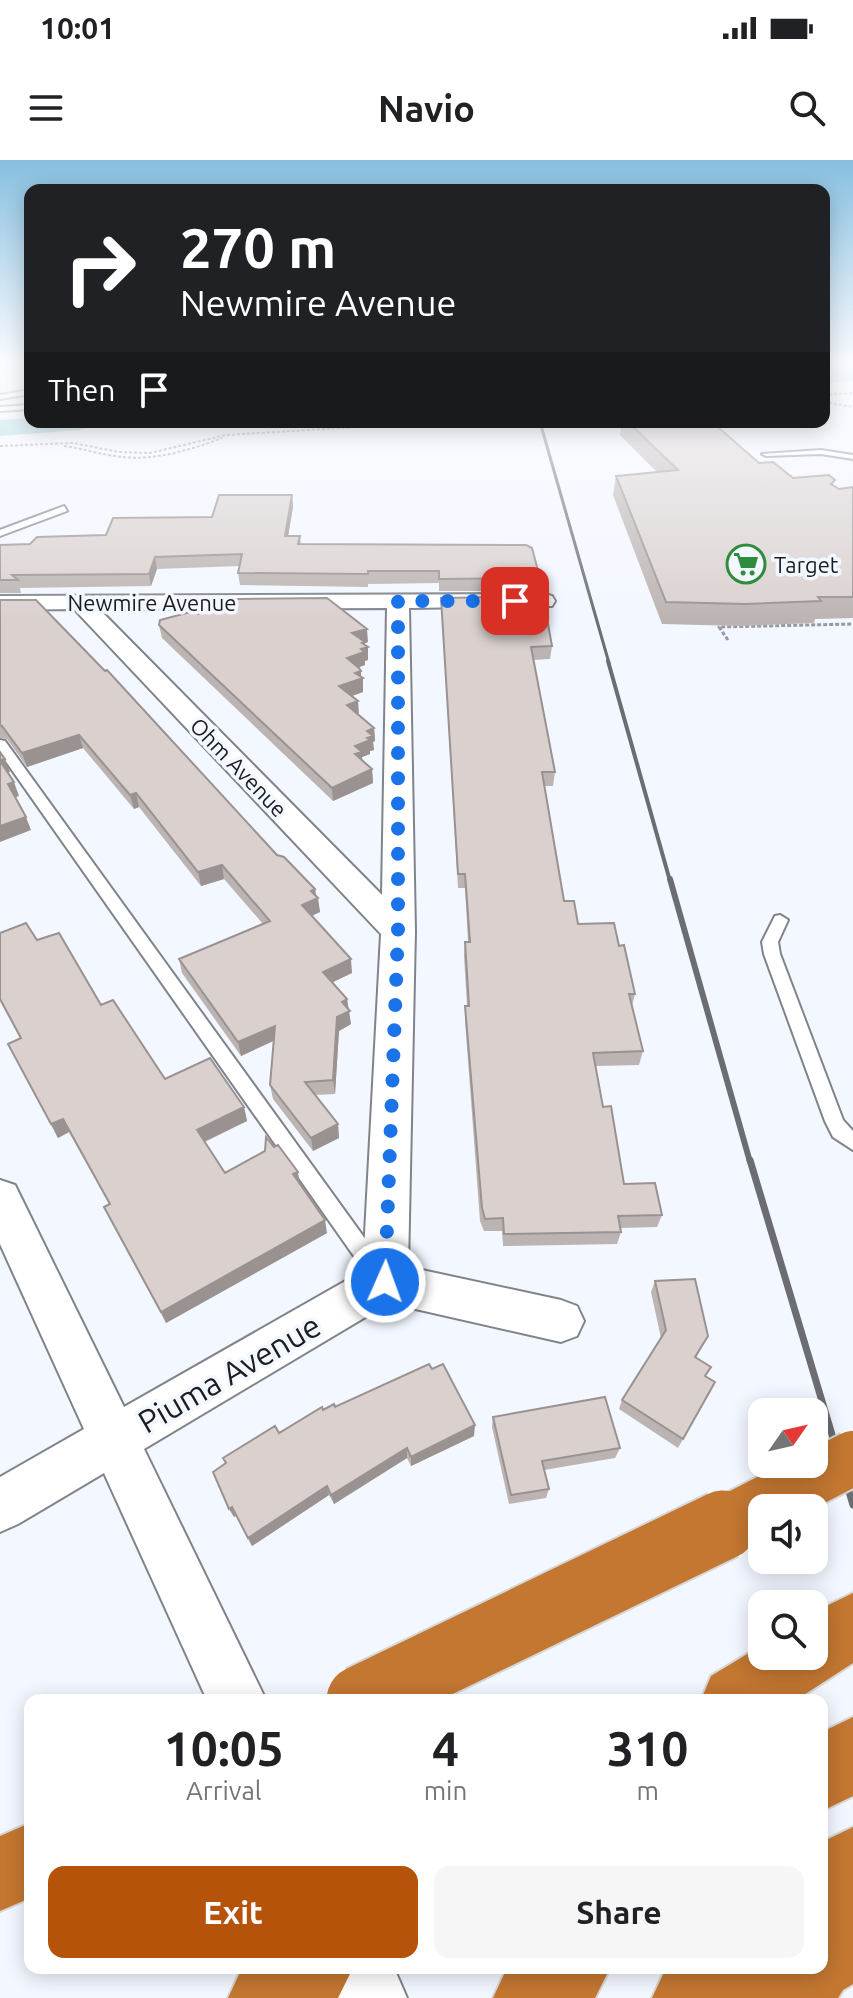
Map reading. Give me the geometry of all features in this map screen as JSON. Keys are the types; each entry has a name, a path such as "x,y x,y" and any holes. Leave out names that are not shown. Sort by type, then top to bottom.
{"highway":[{"path":"373,1694 762,1506 853,1458"},
{"path":"828,1641 853,1625"},
{"path":"745,1694 783,1670"},
{"path":"828,1771 853,1752"},
{"path":"828,1885 853,1864"},
{"path":"828,1955 853,1933"},
{"path":"267,1998 305,1974"},
{"path":"532,1998 563,1974"},
{"path":"691,1998 720,1974"},
{"path":"778,1998 806,1974"}],"street":[{"path":"398,601 398,931 385,1282 561,1321"},
{"name":"Newmire Avenue","path":"0,603 544,601"},
{"name":"Ohm Avenue","path":"80,603 398,931"},
{"path":"0,1198 234,1694"},
{"name":"Piuma Avenue","path":"0,1506 385,1282"},
{"path":"362,1974 373,1998"}],"lane":[{"path":"766,454 821,452 853,457"},
{"path":"0,533 64,509"},
{"path":"0,744 385,1282"},
{"path":"780,920 770,942 772,954 834,1121 840,1132 853,1142"}],"path":[{"path":"87,450 118,457 161,456 192,450"},
{"path":"728,640 719,627 853,624"}],"building":[{"name":"Target","path":"657,450 744,450 759,463 773,462 793,478 829,475 835,480 831,484 839,489 853,487 853,597 746,604 666,602 616,476 678,470"},
{"path":"219,495 292,495 285,536 300,536 298,544 526,545 532,548 540,578 439,579 439,571 238,573 242,554 155,557 149,574 12,575 18,580 0,580 0,545 30,544 37,537 106,535 113,518 212,517"},
{"path":"543,596 552,646 531,647 555,772 542,772 564,901 574,901 578,924 614,923 619,946 624,945 635,994 629,994 643,1051 593,1053 603,1107 611,1106 624,1184 655,1183 662,1215 618,1216 621,1232 504,1234 503,1218 485,1219 482,1208 465,1006 469,1006 465,942 470,942 465,874 458,874 441,598"},
{"path":"327,598 367,629 352,633 368,647 361,649 364,652 347,658 361,671 355,673 363,678 339,686 358,701 347,705 374,728 367,731 373,736 367,738 370,740 355,746 362,752 355,754 372,769 332,788 159,625 160,620 230,605 231,600"},
{"path":"0,600 36,600 107,670 277,855 284,857 315,889 311,891 318,898 302,905 351,959 323,972 347,999 342,1002 350,1011 337,1017 333,1080 305,1082 338,1124 311,1138 270,1085 275,1026 238,1042 179,959 270,921 222,865 198,872 136,793 130,795 79,735 22,753 0,725"},
{"path":"0,761 14,782 8,784 26,817 0,826"},
{"path":"26,923 37,940 59,933 101,1005 113,1000 165,1079 210,1058 244,1107 197,1130 225,1173 265,1151 266,1137 274,1147 278,1145 298,1172 293,1174 325,1220 161,1312 104,1207 110,1204 63,1119 51,1124 8,1044 21,1038 0,999 0,933"},
{"path":"695,1279 708,1336 695,1357 711,1367 705,1376 715,1382 683,1439 622,1400 666,1330 655,1281"},
{"path":"429,1364 432,1369 443,1364 475,1425 411,1457 407,1448 331,1495 327,1486 248,1538 232,1507 229,1509 213,1472 226,1463 223,1458 275,1426 279,1433 322,1407 323,1410 334,1404 335,1407"},
{"path":"605,1397 620,1448 542,1461 549,1489 511,1495 493,1417"}],"railway":[{"path":"548,450 609,663"},
{"path":"608,661 670,881"},
{"path":"670,879 750,1162"},
{"path":"750,1160 853,1505"}],"place":[{"name":"Target","path":"746,564"}],"route":[{"path":"385,1282 398,931 398,601 515,601"}]}
